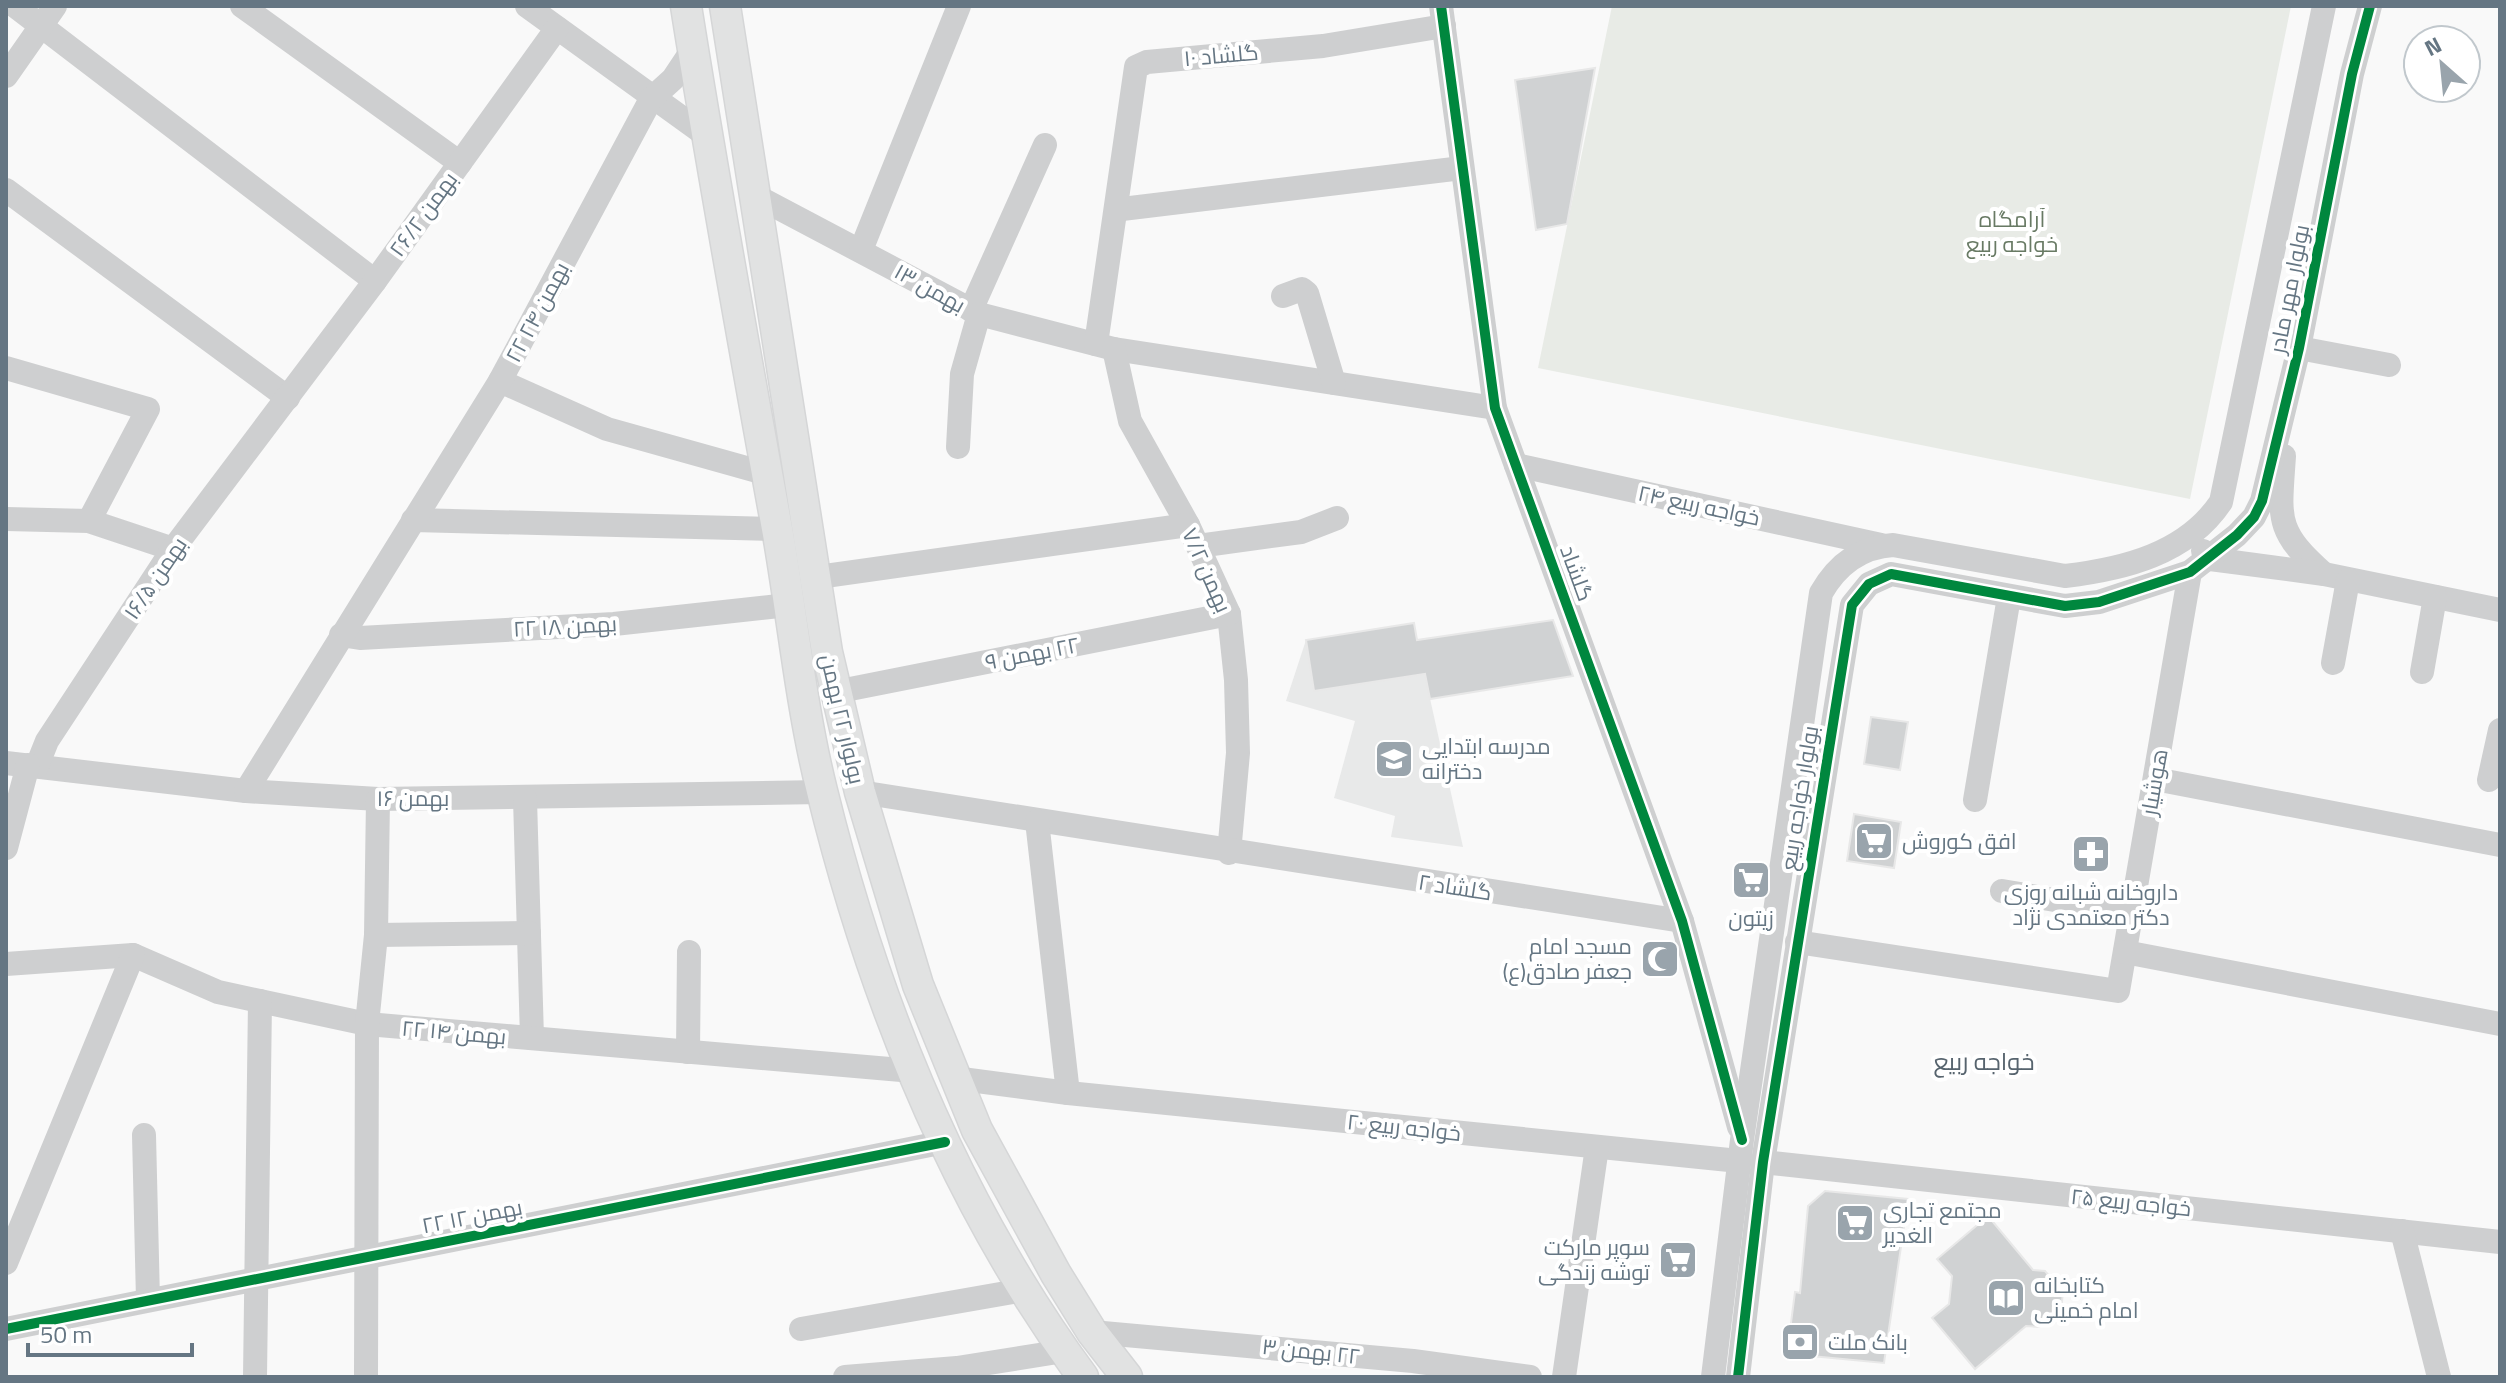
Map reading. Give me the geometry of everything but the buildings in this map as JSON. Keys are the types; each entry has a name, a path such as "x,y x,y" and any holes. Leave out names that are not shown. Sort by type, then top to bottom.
{"main road":[{"name":"بولوار ۲۲ بهمن","path":"686,6 764,473 777,529 822,792 880,993 945,1142 1024,1290 1083,1377"},
{"name":"بولوار ۲۲ بهمن","path":"725,6 835,692 860,792 918,985 977,1130 1041,1248 1092,1332 1127,1377"}],"street":[{"path":"15,6 375,281"},
{"path":"6,76 55,6"},
{"path":"242,6 460,163"},
{"path":"527,6 651,99 707,136"},
{"path":"861,250 959,6"},
{"name":"بولوار مهر مادر","path":"2192,536 2221,502 2324,6"},
{"name":"بولوار مهر مادر","path":"2200,566 2254,517 2262,501 2299,348 2352,74 2370,6"},
{"name":"گلشاد","path":"1443,16 1495,408 1682,921 1748,1154"},
{"name":"گلشاد ۱۰","path":"1117,205 1136,67 1147,62 1323,46 1443,16"},
{"name":"بهمن ۲۶/۲","path":"288,398 557,28"},
{"name":"۲۲ بهمن ۲۴","path":"246,791 500,381 651,99 673,79 693,49"},
{"path":"2310,66 2352,74"},
{"path":"958,447 962,374 975,312 1045,145"},
{"path":"1117,205 1122,209 1462,168"},
{"path":"6,190 288,398"},
{"name":"بهمن ۱۳","path":"758,197 975,312 1105,347 1495,408"},
{"path":"1105,347 1117,205"},
{"path":"1283,296 1302,289 1307,293 1334,383"},
{"name":"بهمن ۷/۲","path":"1105,347 1130,421 1193,536 1229,614 1236,680 1238,753 1229,853"},
{"path":"2299,348 2389,365"},
{"path":"6,368 148,409 89,521"},
{"path":"500,381 607,429 764,473"},
{"path":"2287,397 2282,524 2300,553 2324,574"},
{"name":"بهمن ۱۶/۵","path":"6,848 24,765 47,741 173,549 288,398"},
{"name":"خواجه ربیع ۲۴","path":"1516,465 1881,545"},
{"path":"818,577 1193,536 1301,532 1337,518"},
{"path":"6,519 89,521 173,549"},
{"path":"413,520 777,529"},
{"path":"1881,545 2065,576 2093,573 2159,554 2192,536 2200,566 2324,574 2500,610"},
{"name":"بولوار خواجه ربیع","path":"1713,1377 1748,1154 1816,606 1837,570 1858,554 1881,545"},
{"name":"بولوار خواجه ربیع","path":"1738,1377 1748,1154 1797,942 1847,627 1856,597 1869,584 1891,574 2065,606 2099,602 2200,566"},
{"name":"هوشیار","path":"1797,942 2118,991 2155,779 2200,566"},
{"path":"2333,663 2348,580"},
{"path":"1975,800 2009,597"},
{"path":"2422,672 2435,597"},
{"name":"۲۲ بهمن ۱۸","path":"341,635 360,638 614,624 788,605"},
{"name":"٢٢ بهمن ۹","path":"835,692 1229,614"},
{"path":"2489,780 2500,730"},
{"name":"بهمن ۱۶","path":"24,765 246,791 378,799 822,792"},
{"path":"2155,779 2500,845"},
{"name":"گلشاد ۲","path":"860,792 1229,853 1682,921"},
{"path":"366,1377 364,1258 370,1127 367,1024 376,935 378,799"},
{"path":"525,799 532,1038"},
{"path":"1037,821 1068,1093"},
{"path":"2002,891 2131,913"},
{"path":"376,935 529,933"},
{"path":"688,1052 689,952"},
{"path":"2125,952 2500,1024"},
{"path":"6,1263 133,955"},
{"name":"۲۲ بهمن ۱۴","path":"6,964 133,955 218,992 367,1024 913,1071"},
{"path":"255,1377 260,1001"},
{"name":"خواجه ربیع ۲۰","path":"954,1078 1068,1093 1597,1147 1748,1154"},
{"path":"144,1135 148,1300"},
{"name":"۲۲ بهمن ۱۲","path":"6,1329 945,1142"},
{"path":"1564,1377 1597,1147"},
{"name":"خواجه ربیع ۲۵","path":"1748,1154 2500,1242"},
{"path":"2402,1231 2439,1377"},
{"path":"801,1329 1024,1290"},
{"name":"٢٢ بهمن ۳","path":"1092,1332 1413,1369 1530,1377"},
{"path":"845,1377 957,1368 1064,1351"}],"shaded area":[{"name":"مدرسه ابتدایی دخترانه","path":"1414,623 1463,847 1391,837 1395,816 1334,798 1355,721 1286,701 1306,640"}],"green space":[{"name":"آرامگاه خواجه ربیع","path":"1612,6 2291,6 2190,499 1538,368"}],"cycle path":[{"path":"1441,6 1495,408 1682,921 1742,1140"},
{"path":"1738,1377 1763,1162 1852,605 1869,584 1891,574 2065,606 2099,602 2190,572 2237,535 2254,517 2262,501 2299,348 2352,74 2370,6"},
{"path":"6,1329 945,1142"}],"place":[{"name":"مدرسه ابتدایی دخترانه","path":"1394,759"},
{"name":"افق کوروش","path":"1874,841"},
{"name":"داروخانه شبانه روزی دکتر معتمدی نژاد","path":"2091,854"},
{"name":"زیتون","path":"1751,880"},
{"name":"مسجد امام جعفر صادق(ع)","path":"1660,959"},
{"name":"مجتمع تجاری الغدیر","path":"1855,1223"},
{"name":"سوپر مارکت توشه زندگی","path":"1678,1260"},
{"name":"کتابخانه امام خمینی","path":"2006,1298"},
{"name":"بانک ملت","path":"1800,1342"}],"district":[{"name":"خواجه ربیع","path":"1984,1061"}]}
